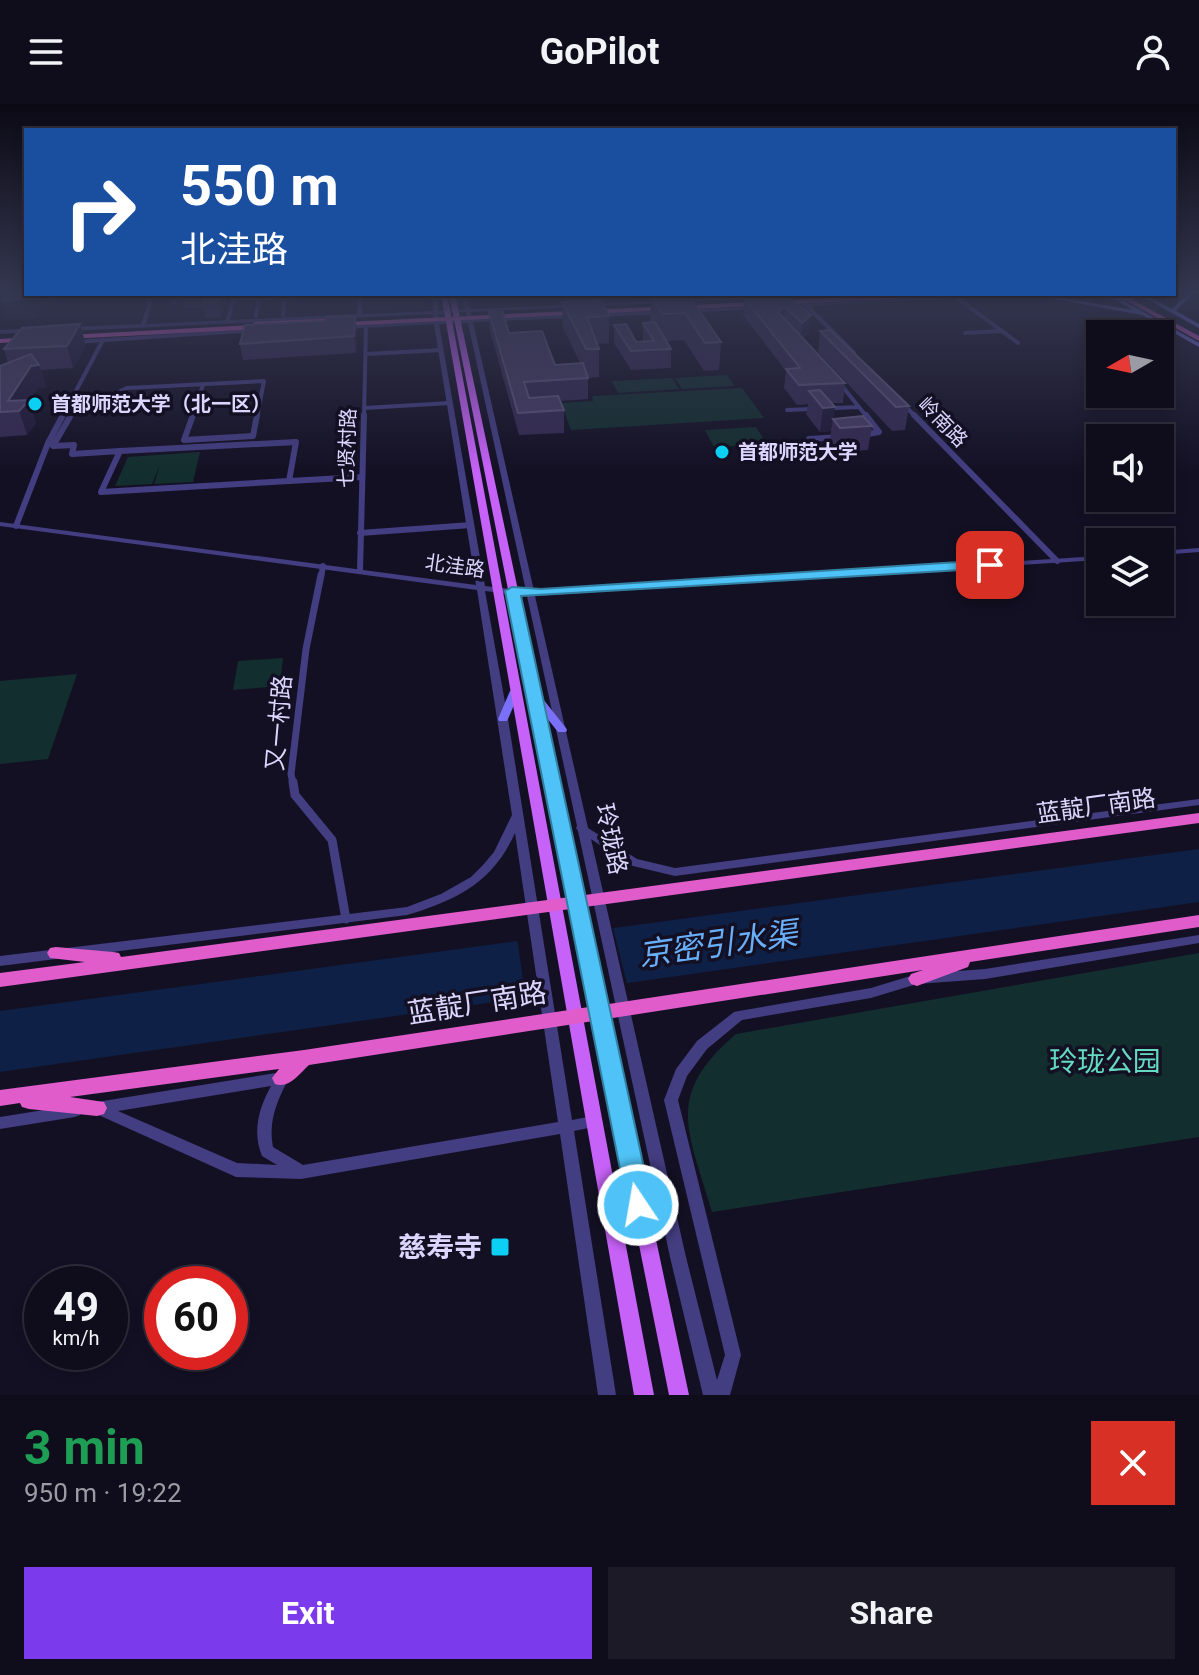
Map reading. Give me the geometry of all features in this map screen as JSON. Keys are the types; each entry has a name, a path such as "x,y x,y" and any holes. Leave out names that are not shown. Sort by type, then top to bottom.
{"highway":[{"path":"1159,823 1199,804"},
{"name":"蓝靛厂南路","path":"0,980 1199,818"},
{"name":"蓝靛厂南路","path":"0,1098 304,1058 1199,921"},
{"path":"56,953 141,960"},
{"path":"917,979 987,953"},
{"path":"282,1078 304,1058"},
{"path":"0,1098 97,1108"}],"main road":[{"name":"玲珑路","path":"454,352 644,1395"},
{"name":"玲珑路","path":"456,352 535,695 679,1395"},
{"path":"503,719 515,691"},
{"path":"535,695 562,730"}],"street":[{"path":"16,526 48,443 95,352"},
{"path":"366,354 399,352"},
{"name":"玲珑路","path":"441,352 503,719 607,1395"},
{"name":"玲珑路","path":"477,352 633,1060 712,1395"},
{"path":"853,352 863,362"},
{"name":"七贤村路","path":"360,571 366,354"},
{"path":"837,380 879,432 859,436"},
{"path":"203,385 184,440 253,436 264,381 127,388 101,400 78,403 53,446 74,445 72,454 296,442 289,481"},
{"name":"岭南路","path":"899,400 1057,561"},
{"path":"364,408 450,403"},
{"path":"787,410 858,407"},
{"path":"823,408 831,418"},
{"path":"809,439 847,437 839,427"},
{"path":"120,451 101,492 362,477"},
{"name":"北洼路","path":"0,524 529,594 1086,559"},
{"path":"360,533 471,525"},
{"path":"1174,552 1199,550"},
{"name":"又一村路","path":"323,566 308,634 291,774 295,795 332,840 346,919"},
{"path":"581,828 633,862 652,869 700,871 1199,804"},
{"path":"0,961 86,948 154,944 407,911 458,892 488,870 506,844 517,815"},
{"path":"721,1395 733,1355 671,1100 681,1073 702,1045 739,1016 871,993 917,979 985,974 1199,939"},
{"path":"0,1123 282,1078"},
{"path":"282,1078 267,1104 262,1131 267,1151 301,1172"},
{"path":"97,1108 236,1170 301,1172 593,1122"}],"green space":[{"path":"727,375 735,386 682,389 675,378"},
{"path":"672,378 679,389 618,393 612,381"},
{"path":"742,388 764,418 571,430 561,403 593,401 592,396"},
{"path":"756,427 767,444 714,447 705,430"},
{"path":"200,452 193,482 154,484 160,465 152,484 115,486 128,457"},
{"path":"283,658 280,686 233,690 238,661"},
{"path":"77,674 48,759 0,764 0,681"},
{"name":"玲珑公园","path":"1199,953 1199,1137 712,1212 690,1137 690,1096 698,1077 713,1056 736,1034"}],"water":[{"name":"京密引水渠","path":"1199,849 1199,902 0,1072 0,1011"}],"pier":[{"path":"612,924 628,988 526,1002 517,937"}],"building":[{"path":"501,352 550,352 555,365 583,363 588,378 524,382 529,398 558,396 564,410 518,413"},
{"path":"787,352 816,352 845,383 799,385 786,369 800,368"},
{"path":"841,352 853,352 909,406 896,407"},
{"path":"31,354 39,365 31,366 8,401 29,400 19,411 0,412 0,366"},
{"path":"820,390 835,407 823,408 809,391"},
{"path":"863,416 872,426 840,428 833,419"}],"place":[{"name":"首都师范大学（北一区）","path":"35,404"},
{"name":"首都师范大学","path":"722,452"},
{"name":"慈寿寺","path":"500,1247"}],"route":[{"path":"638,1205 512,591 529,594 990,565"}]}
